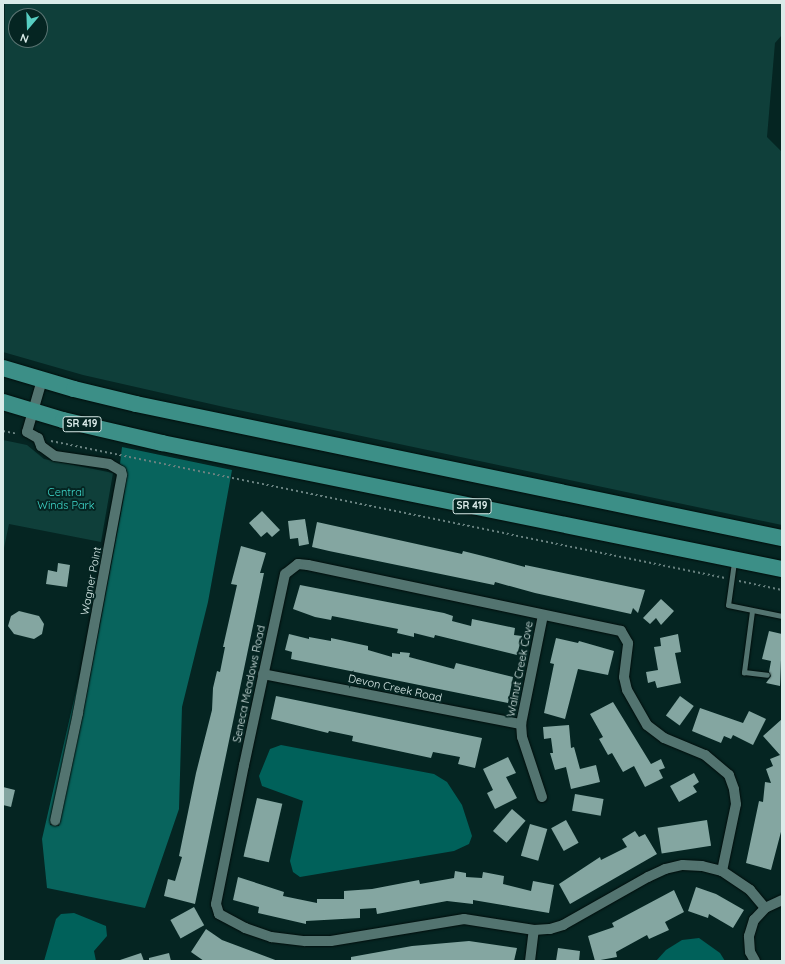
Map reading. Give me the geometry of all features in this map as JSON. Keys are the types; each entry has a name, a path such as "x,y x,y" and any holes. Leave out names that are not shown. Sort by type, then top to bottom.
{"main road":[{"path":"3,368 42,380 181,413 782,538"},
{"name":"SR 419","path":"3,402 33,412 162,443 782,569"}],"street":[{"path":"33,412 42,380"},
{"name":"Wagner Point","path":"33,412 27,432 38,438 41,446 56,456 109,464 121,471 122,475 78,713 55,821"},
{"name":"Seneca Meadows Road","path":"722,871 736,804 729,775 705,755 664,738 647,724 627,690 624,677 628,643 621,631 298,564 286,574 282,583 216,904 219,914 245,928 271,937 305,942 332,941 464,919 534,930 563,925 665,869 683,865 702,866 722,871 750,890 765,908"},
{"name":"Walnut Creek Cove","path":"542,797 522,737 521,724 543,614"},
{"name":"Devon Creek Road","path":"263,674 521,724"},
{"path":"755,961 750,952 749,936 754,920 765,908 782,900"},
{"path":"530,961 534,930"}],"lane":[{"path":"734,559 727,602 731,607 782,616"},
{"path":"752,611 744,672 767,675"}],"path":[{"path":"3,430 721,578"},
{"path":"736,580 782,590"}],"green space":[{"path":"5,3 782,3 782,35 775,43 767,137 782,152 782,525 224,407 83,375 3,352"},
{"name":"Central Winds Park","path":"3,440 27,445 44,459 113,473 101,542 9,524 3,553"}],"shaded area":[{"path":"122,447 232,470 208,602 182,707 179,809 145,908 47,888 42,839 87,643 50,825 59,826 83,714 127,476 126,469 120,464"},
{"path":"281,745 434,774 447,782 462,805 472,836 469,844 454,851 300,877 293,872 290,861 303,801 262,786 259,776 270,749"},
{"path":"74,913 106,926 107,936 94,951 96,961 44,961 56,919 61,914"},
{"path":"699,938 720,953 725,961 656,961 666,950 682,940"}],"building":[{"path":"262,511 280,530 272,537 267,532 261,537 249,523"},
{"path":"305,519 309,544 299,546 298,538 290,539 288,521"},
{"path":"317,522 462,554 463,551 525,567 525,565 645,590 638,613 633,608 631,614 535,593 495,582 494,585 312,547"},
{"path":"241,546 266,553 260,573 264,573 195,904 164,896 168,879 175,881 182,857 179,856 196,773 212,710 213,688 217,671 220,672 225,647 223,647 237,585 231,584"},
{"path":"58,563 70,565 67,587 46,584 48,570 57,572"},
{"path":"300,585 444,613 453,616 452,621 471,626 472,619 515,628 514,635 522,636 517,655 435,635 434,638 414,633 414,637 397,633 398,629 332,616 331,620 315,617 293,609"},
{"path":"661,599 674,611 661,625 656,618 650,624 643,618"},
{"path":"19,611 39,616 44,624 42,634 34,639 14,634 8,626 11,616"},
{"path":"769,631 782,634 780,686 766,683 771,676 769,672 771,661 762,659"},
{"path":"289,634 309,639 309,637 331,641 331,638 368,646 368,650 392,657 392,653 410,653 409,657 454,669 456,663 513,677 508,703 291,659 292,652 285,650"},
{"path":"678,634 681,652 675,653 681,683 657,688 655,681 648,683 646,672 658,670 654,647 661,646 660,638"},
{"path":"556,638 578,643 579,641 614,651 608,675 578,669 565,719 544,713 554,664 550,663"},
{"path":"276,696 482,738 475,768 458,764 460,757 433,752 431,758 352,741 353,736 329,731 328,733 271,719"},
{"path":"680,696 694,706 680,725 666,715"},
{"path":"613,702 651,764 661,759 665,768 659,770 663,778 645,787 634,766 623,772 612,753 608,755 599,739 603,737 590,714"},
{"path":"700,708 743,723 749,711 766,719 753,745 733,735 731,739 724,736 721,743 692,731"},
{"path":"782,719 782,828 771,870 746,863 759,801 763,802 765,782 771,783 766,769 773,766 770,759 780,755 763,736"},
{"path":"569,725 571,748 574,747 580,769 596,765 600,782 571,789 566,767 555,770 550,753 553,753 551,738 544,739 543,727"},
{"path":"508,757 516,773 506,777 517,798 495,809 487,793 493,790 483,769"},
{"path":"694,773 699,782 693,786 697,792 679,802 670,786"},
{"path":"3,787 15,790 11,807 3,805"},
{"path":"575,794 604,799 601,816 572,811"},
{"path":"257,798 282,804 269,862 244,856"},
{"path":"512,809 526,821 507,843 493,831"},
{"path":"566,820 579,843 564,851 551,828"},
{"path":"707,820 711,846 662,854 658,828"},
{"path":"530,824 547,829 538,861 521,856"},
{"path":"635,831 639,837 645,834 657,854 570,904 559,884 600,857 601,860 627,847 622,839"},
{"path":"455,871 466,873 466,877 482,878 483,872 504,876 503,884 531,891 533,881 554,885 549,913 473,900 473,904 447,901 377,914 376,908 360,909 360,918 306,921 306,924 258,913 259,907 233,900 238,877 284,892 283,896 317,903 317,899 344,899 344,891 372,889 419,880 420,884 454,878"},
{"path":"696,887 716,894 744,910 733,928 709,914 708,918 688,911"},
{"path":"674,890 684,912 665,922 669,930 649,939 647,935 616,952 617,957 595,961 588,936 614,927 612,923"},
{"path":"194,907 204,925 181,938 170,920"},
{"path":"206,929 222,940 278,961 204,961 191,952"},
{"path":"469,941 517,948 514,961 351,961 351,957 412,946"},
{"path":"558,948 580,951 579,961 556,961"},
{"path":"141,953 144,961 120,961 120,960"},
{"path":"169,953 171,961 149,961 149,958"}]}
